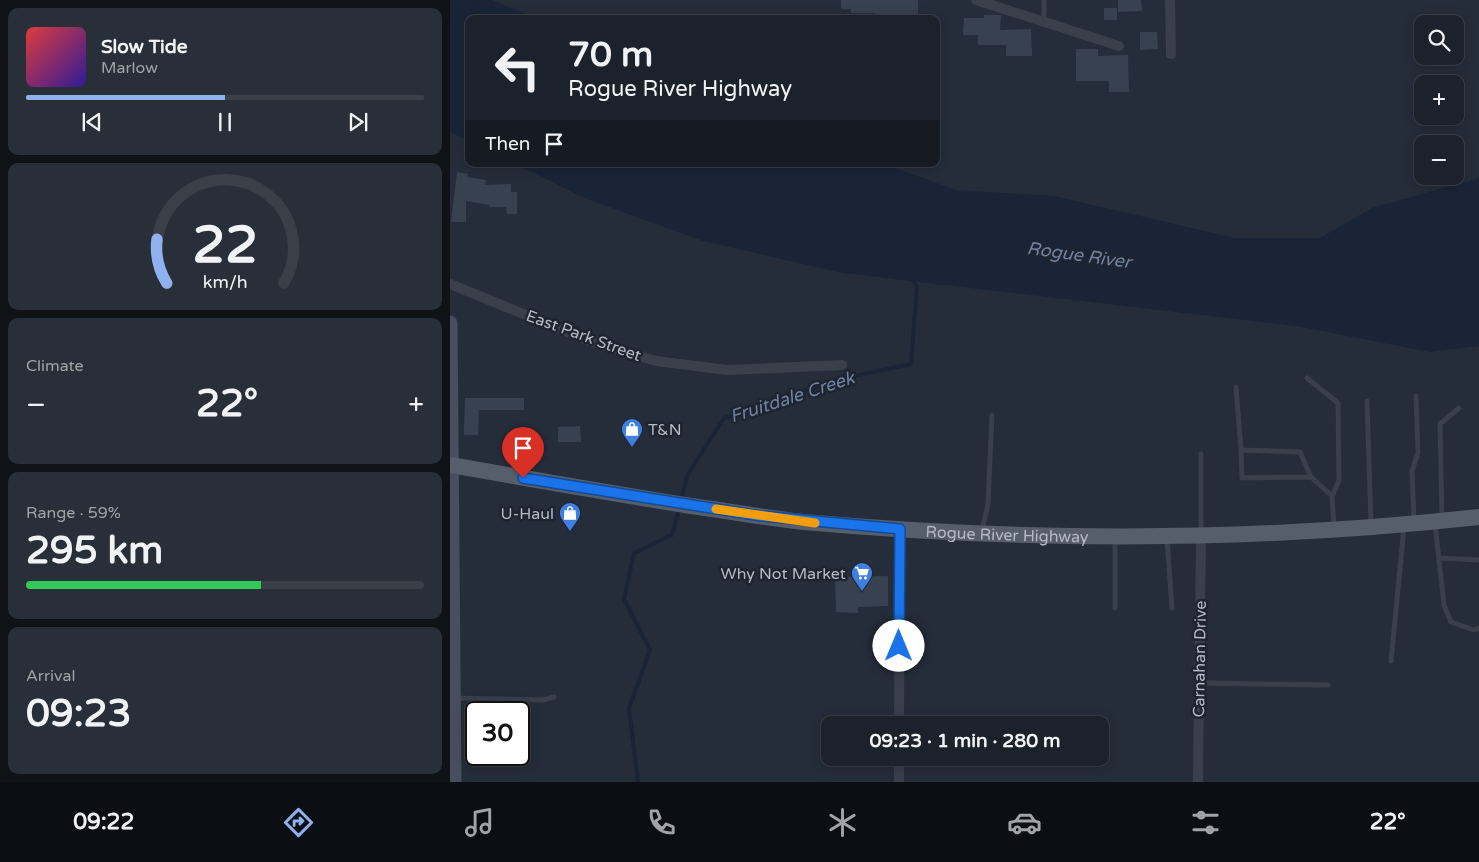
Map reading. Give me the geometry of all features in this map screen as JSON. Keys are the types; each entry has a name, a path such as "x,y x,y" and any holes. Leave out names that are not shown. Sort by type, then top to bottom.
{"main road":[{"path":"450,323 454,782"},
{"name":"Rogue River Highway","path":"450,465 761,516 900,529 1167,538 1334,530 1479,517"}],"street":[{"path":"976,0 1118,46"},
{"path":"1170,0 1171,54"},
{"name":"East Park Street","path":"450,284 592,342 656,361 726,370 842,365"},
{"path":"899,716 900,529"},
{"name":"Carnahan Drive","path":"1198,782 1201,537"},
{"path":"899,766 899,782"}],"lane":[{"path":"1044,0 1044,21"},
{"path":"1307,378 1338,403 1339,481 1332,496 1334,530"},
{"path":"1236,387 1242,478 1311,477"},
{"path":"1391,661 1409,524 1412,471 1418,453 1416,396"},
{"path":"1367,402 1371,527"},
{"path":"1459,408 1440,424 1439,558 1444,605 1452,622 1474,630 1479,628"},
{"path":"982,533 988,504 992,415"},
{"path":"1241,450 1300,452 1311,477 1332,496"},
{"path":"1201,454 1201,537"},
{"path":"1115,537 1115,608"},
{"path":"1167,538 1172,608"},
{"path":"1439,558 1479,560"},
{"path":"1199,683 1328,686"},
{"path":"454,698 543,700 554,697"}],"water":[{"path":"450,0 492,0 528,15 465,15 465,139 450,132"},
{"name":"Rogue River","path":"521,167 892,167 956,190 1054,196 1235,238 1320,238 1372,208 1454,185 1464,185 1464,182 1479,178 1479,346 1430,352 1296,326 842,273 703,241 587,199"}],"building":[{"path":"841,0 918,0 918,15 875,15 875,13 851,13 851,9 841,9"},
{"path":"1118,0 1141,0 1142,11 1118,12"},
{"path":"1104,8 1117,8 1117,20 1104,20"},
{"path":"984,15 1001,15 1000,30 1031,29 1032,56 1006,56 1006,45 978,45 978,35 963,35 964,18 984,18"},
{"path":"1140,32 1157,32 1158,49 1140,50"},
{"path":"1076,49 1098,49 1098,56 1128,55 1129,92 1109,92 1109,81 1076,81"},
{"path":"457,172 468,174 467,177 486,180 485,185 511,184 511,192 517,192 517,214 507,214 506,207 489,207 489,205 466,201 466,222 451,222"},
{"path":"465,398 524,398 524,410 479,410 478,435 464,435"},
{"path":"580,426 581,442 558,442 558,427"},
{"name":"Why Not Market","path":"888,576 888,606 858,607 858,613 836,612 835,577"}],"waterway":[{"name":"Fruitdale Creek","path":"681,499 688,474 724,418 836,380 911,364 917,287 912,278"},
{"name":"Fruitdale Creek","path":"638,782 629,708 650,650 624,599 634,553 672,535 679,509"}],"slow traffic":[{"path":"716,509 815,523"}],"place":[{"name":"T&N","path":"632,448"},
{"name":"U-Haul","path":"570,532"},
{"name":"Why Not Market","path":"862,592"}],"route":[{"path":"523,478 802,522 900,529 899,646"}]}
